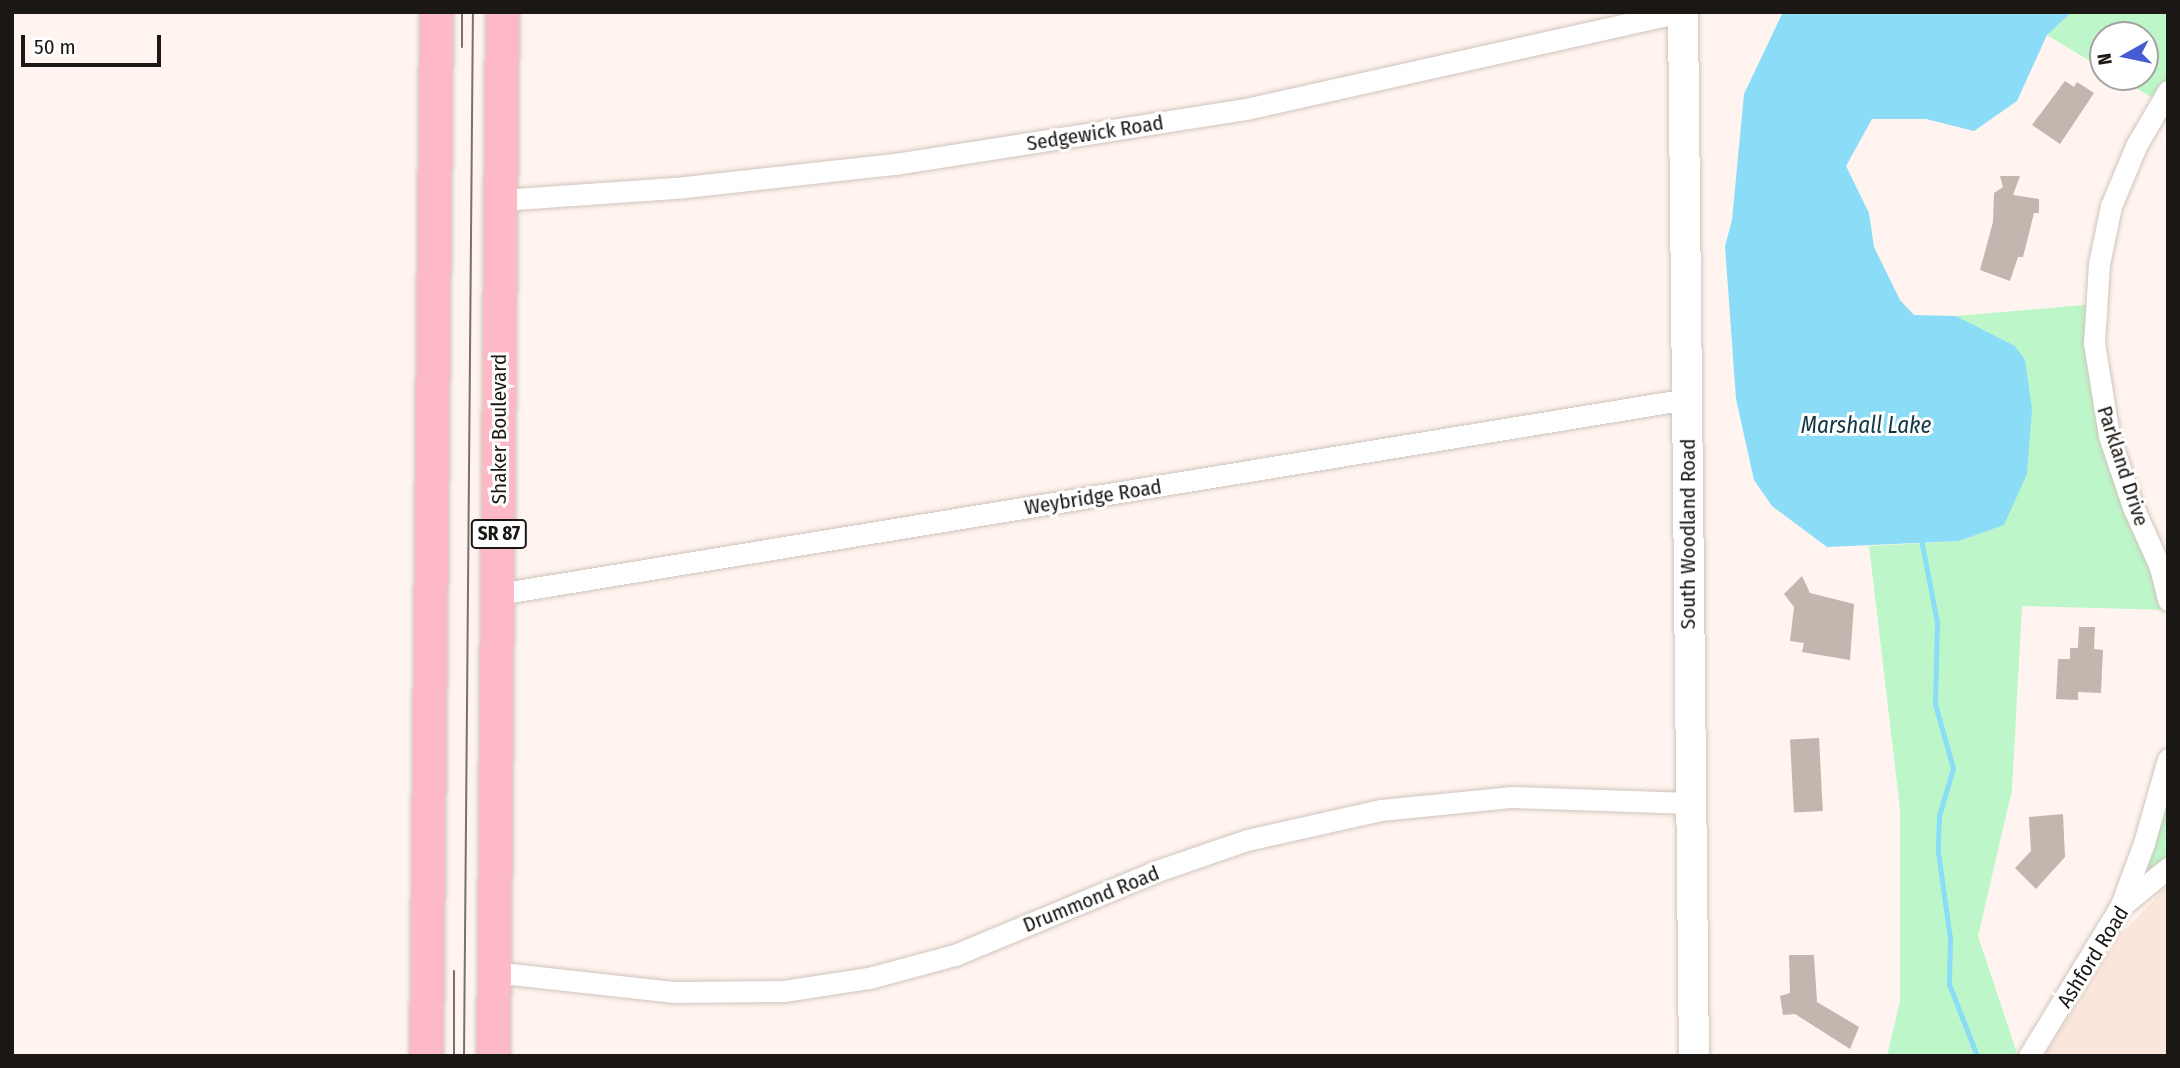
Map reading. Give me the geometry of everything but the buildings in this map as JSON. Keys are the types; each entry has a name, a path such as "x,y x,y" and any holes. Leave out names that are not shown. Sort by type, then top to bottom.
{"main road":[{"path":"426,1056 436,12"},
{"name":"Shaker Boulevard","path":"492,1056 502,12"}],"street":[{"name":"Sedgewick Road","path":"501,200 685,187 895,164 1246,109 1681,12"},
{"name":"South Woodland Road","path":"1681,12 1694,1056"},
{"name":"Parkland Drive","path":"2168,90 2136,146 2111,206 2099,264 2094,343 2109,436 2160,567 2168,600"},
{"name":"Weybridge Road","path":"498,594 1687,399"},
{"path":"2120,907 2167,772"},
{"name":"Drummond Road","path":"493,972 673,992 785,991 869,978 955,955 1153,872 1247,840 1381,810 1511,797 1690,803"},
{"name":"Ashford Road","path":"2029,1056 2120,907 2168,868"}],"shaded area":[{"path":"2168,885 2168,1056 2044,1056 2118,937"}],"green space":[{"path":"2072,12 2168,12 2168,91 2160,102 2141,91 2159,91 2159,21 2089,21 2089,60 2047,35"},
{"path":"2095,304 2100,393 2168,610 2022,606 2012,790 1978,936 2018,1056 1887,1056 1900,1001 1900,809 1869,546 1959,541 2004,525 2015,346 1956,316"},
{"path":"2168,779 2168,868 2120,907"}],"water":[{"name":"Marshall Lake","path":"1783,12 2072,12 2047,35 2017,101 1974,131 1926,119 1872,119 1846,166 1869,213 1874,247 1900,300 1914,315 1956,316 2015,346 2025,360 2032,409 2027,474 2004,525 1959,541 1827,547 1772,506 1754,480 1736,399 1725,246 1732,220 1744,94"}],"waterway":[{"path":"1921,539 1937,622 1935,704 1953,768 1939,816 1938,852 1950,939 1949,984 1977,1056"}],"tram line":[{"path":"462,12 462,47"},
{"path":"464,1056 473,12"},
{"path":"454,971 454,1056"}]}
